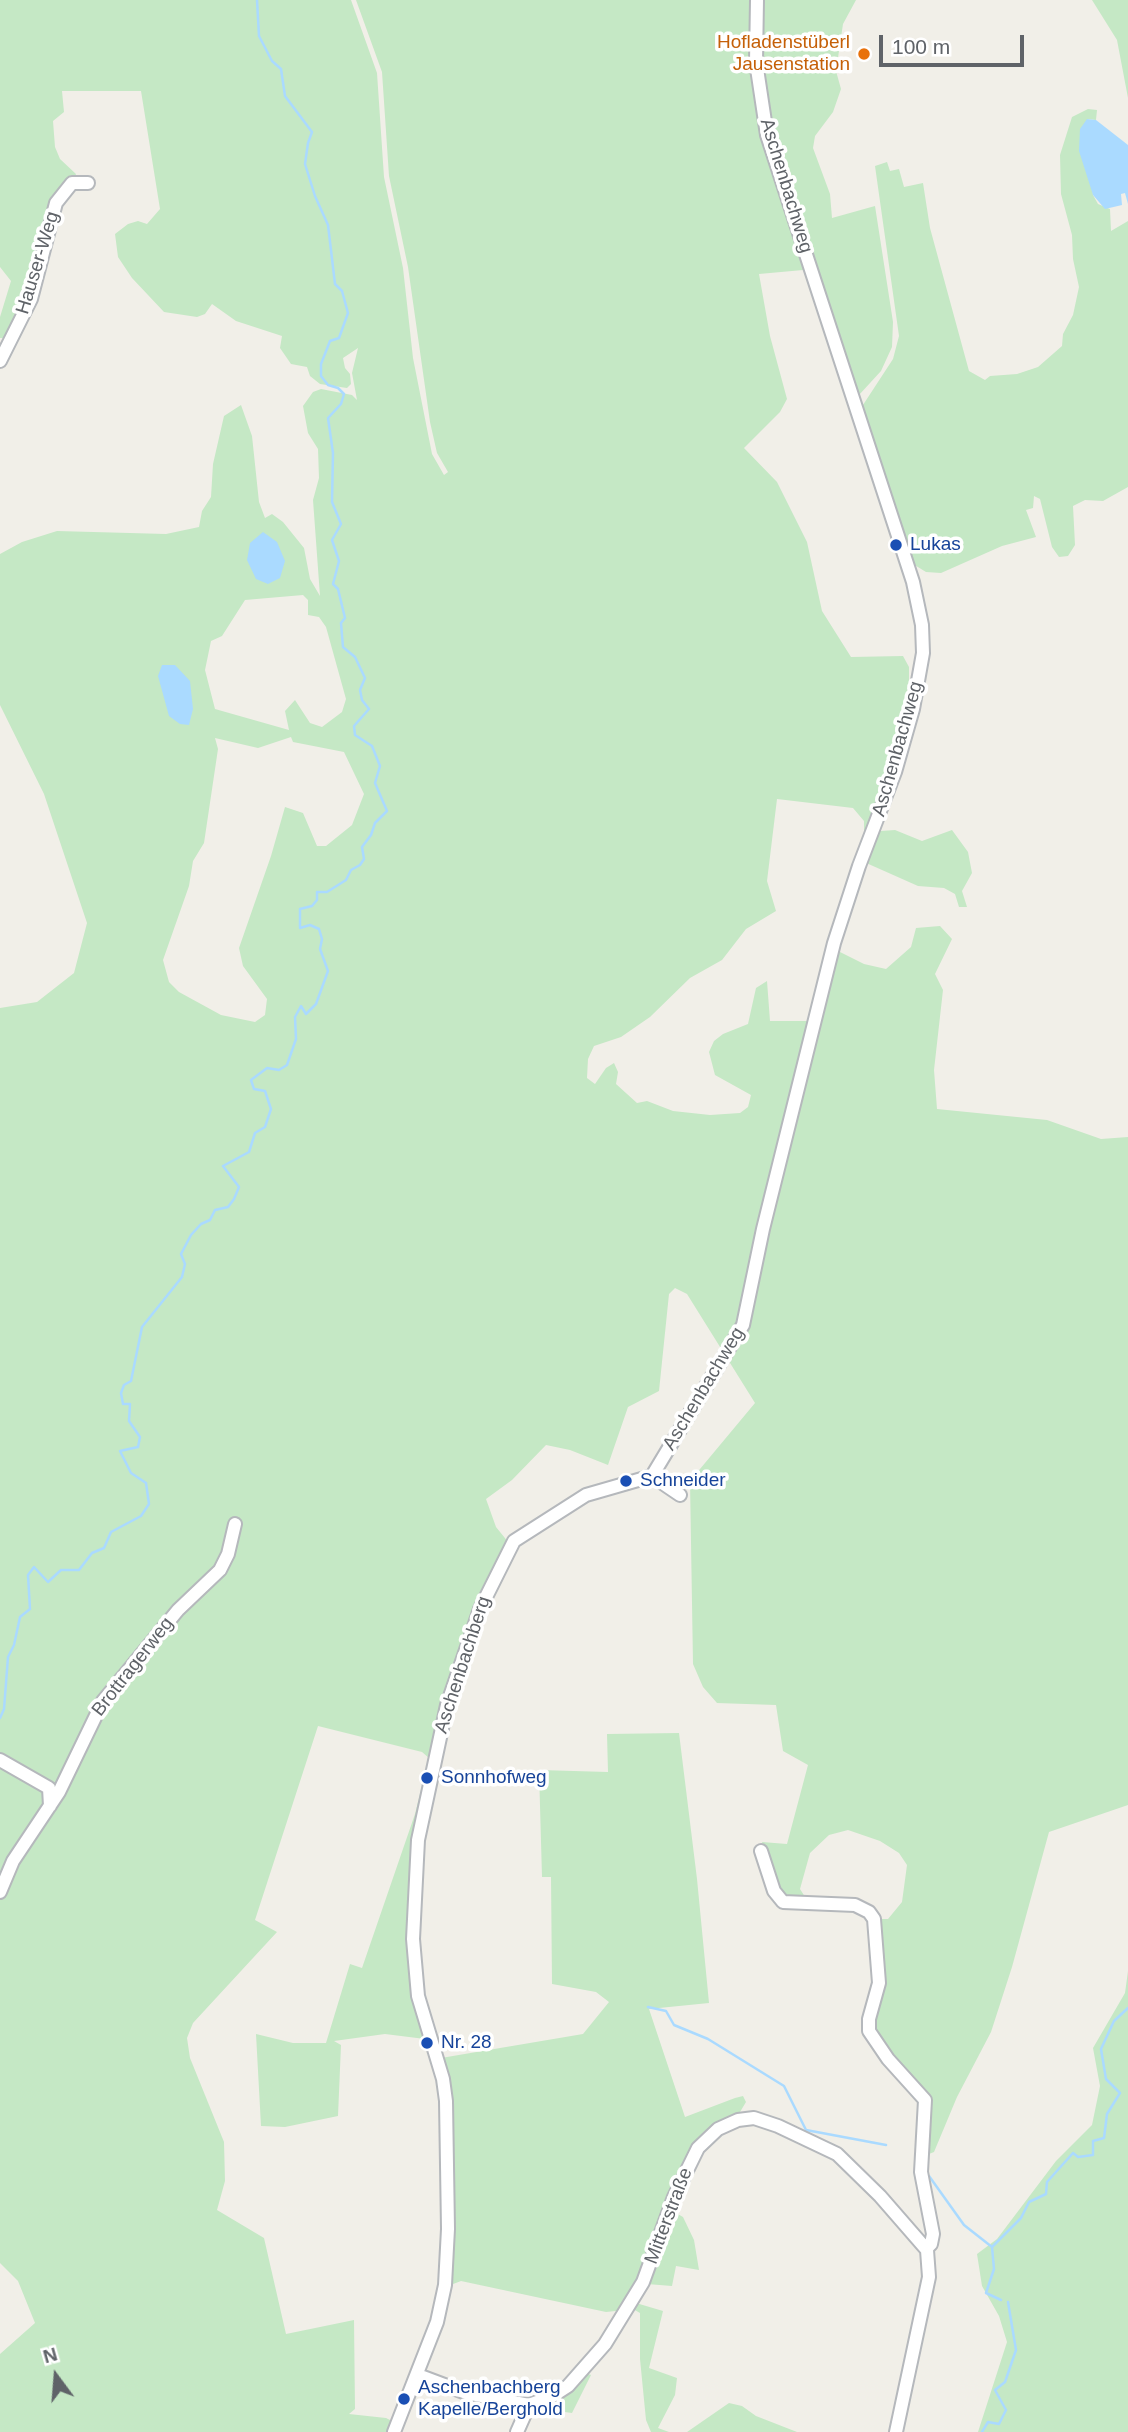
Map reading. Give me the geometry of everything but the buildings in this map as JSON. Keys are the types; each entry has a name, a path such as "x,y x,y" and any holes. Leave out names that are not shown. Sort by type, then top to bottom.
{"street":[{"name":"Aschenbachweg","path":"652,1476 743,1325 763,1229 834,943 855,876 895,772 913,709 923,653 922,625 913,582 767,135 756,62 757,2"},
{"name":"Hauser-Weg","path":"0,361 31,299 56,203 72,183 88,183"},
{"path":"652,1476 680,1495"},
{"name":"Aschenbachberg","path":"394,2432 418,2375 442,2304 448,2229 443,2080 418,1996 413,1940 418,1840 441,1728 480,1609 514,1541 586,1495 652,1476"},
{"name":"Brottragerweg","path":"0,1892 13,1861 50,1806 103,1701 178,1610 220,1570 235,1524"},
{"path":"0,1760 49,1788 50,1806"},
{"path":"761,1851 774,1892 783,1902 793,1905 855,1905 869,1912 874,1919 879,1983 869,2019 869,2031 888,2059 925,2100 921,2172 933,2234 928,2253 929,2277 896,2432"},
{"name":"Mitterstraße","path":"529,2405 551,2397 568,2386 605,2344 648,2272 671,2204 691,2159 710,2135 738,2120 763,2120 832,2150 872,2188 928,2253"},
{"path":"418,2375 466,2393 529,2405 517,2432"}],"green space":[{"path":"0,0 351,0 377,73 384,177 403,268 413,358 432,454 444,475 448,472 437,453 430,422 408,267 389,176 382,72 356,0 856,0 843,24 836,71 841,89 833,112 815,136 813,148 830,194 832,218 875,206 893,322 892,347 881,371 859,395 854,392 814,269 759,274 770,336 787,399 780,412 744,448 777,482 807,542 822,611 851,657 903,656 909,667 909,707 902,737 872,819 881,831 895,830 922,841 952,830 968,852 972,873 962,891 967,907 959,907 955,894 944,888 918,886 864,862 864,821 853,808 777,799 767,881 776,911 746,929 722,960 690,978 650,1017 621,1037 594,1046 588,1059 587,1078 595,1084 606,1068 614,1063 618,1072 616,1084 637,1103 647,1101 673,1111 710,1115 740,1113 748,1107 751,1095 715,1075 709,1052 714,1041 723,1034 748,1024 756,988 767,981 770,1021 816,1021 836,950 864,964 886,969 911,947 916,928 940,926 952,939 935,974 943,990 934,1070 937,1109 1047,1120 1101,1139 1128,1137 1128,1805 1049,1832 991,2032 957,2097 934,2152 924,2156 927,2113 870,2029 877,1919 888,1919 902,1902 907,1865 899,1853 880,1841 848,1830 829,1835 810,1853 800,1889 807,1900 782,1898 768,1866 762,1842 787,1844 808,1765 783,1751 776,1705 717,1703 703,1687 693,1664 690,1481 755,1403 687,1294 675,1288 669,1294 659,1391 628,1407 608,1465 570,1450 546,1445 512,1480 486,1499 496,1527 513,1548 497,1578 451,1706 424,1823 416,1939 425,2039 385,2034 334,2041 341,2045 338,2116 285,2127 261,2126 256,2034 293,2043 326,2043 350,1964 362,1968 415,1814 429,1758 422,1752 318,1726 255,1920 277,1932 193,2023 187,2038 190,2058 224,2142 225,2181 217,2210 264,2238 286,2334 354,2320 355,2409 349,2414 386,2418 392,2421 392,2432 0,2432 0,2354 35,2323 18,2281 0,2263 0,1008 37,1002 74,973 87,923 44,794 0,705 0,554 22,542 57,531 166,534 199,527 202,511 211,497 213,464 224,416 241,405 252,436 259,502 265,518 272,514 283,522 304,548 310,579 320,596 313,500 319,478 318,449 308,433 303,406 313,392 321,389 352,395 357,400 352,373 358,348 343,358 345,368 350,374 351,384 347,388 320,384 310,376 307,367 291,364 280,348 282,336 236,321 212,304 205,314 197,317 164,312 132,278 118,257 115,234 128,224 138,221 147,224 160,209 141,91 62,91 64,112 53,121 55,147 60,159 76,174 9,338 0,338 0,317 11,281 0,267","holes":["303,595 308,600 308,615 319,617 326,627 346,699 342,712 322,727 310,723 295,700 285,711 289,730 215,709 205,670 211,641 222,636 245,600","291,737 293,742 344,752 364,794 352,825 326,846 317,846 303,813 285,807 239,948 243,966 267,999 265,1015 255,1022 221,1015 179,992 169,982 163,960 189,886 193,861 204,843 218,749 215,738 258,748"]},
{"path":"1092,0 1128,0 1128,98 1117,40"},
{"path":"1088,109 1097,110 1096,120 1087,119 1093,195 1098,204 1110,209 1111,231 1128,221 1128,487 1103,501 1085,500 1073,506 1075,545 1068,556 1059,557 1052,547 1040,499 1034,496 1033,508 1026,510 1036,537 1002,546 941,573 926,572 913,564 861,408 893,359 899,336 875,166 887,162 890,171 899,169 904,187 923,183 930,228 969,371 985,380 990,376 1017,374 1038,367 1062,346 1063,334 1073,315 1079,287 1073,259 1072,235 1061,194 1060,155 1072,117"},
{"path":"679,1733 709,2003 649,2009 685,2117 743,2096 746,2102 737,2117 708,2133 625,2310 606,2312 461,2281 448,2286 441,2058 583,2034 609,2002 596,1992 552,1984 551,1877 542,1877 539,1770 608,1772 607,1734"},
{"path":"1128,1971 1128,2432 978,2432 1007,2342 999,2316 982,2286 977,2254 997,2239 1056,2161 1092,2125 1100,2086 1093,2048 1125,1993"},
{"path":"676,2213 683,2217 694,2240 699,2270 676,2266 672,2286 647,2284 671,2216"},
{"path":"636,2303 663,2311 649,2368 677,2378 675,2395 658,2428 669,2432 651,2432 646,2420 640,2359 640,2313 633,2309"},
{"path":"586,2373 591,2375 572,2413 536,2408"},
{"path":"729,2403 742,2406 756,2416 797,2432 687,2432"}],"water":[{"path":"1087,119 1096,120 1128,145 1128,204 1125,193 1121,194 1122,205 1105,209 1093,195 1079,151 1080,129"},
{"path":"263,532 277,542 285,561 280,578 268,584 256,579 247,560 250,543"},
{"path":"162,665 175,665 190,681 193,709 189,725 180,724 169,716 158,676"}],"waterway":[{"path":"0,1718 4,1709 8,1657 14,1645 20,1617 30,1609 28,1575 34,1567 48,1582 61,1570 79,1570 92,1553 104,1548 111,1532 141,1516 149,1504 146,1483 131,1473 120,1451 138,1447 140,1437 129,1421 130,1404 123,1404 121,1393 124,1385 131,1381 142,1327 182,1277 185,1264 181,1254 191,1235 201,1224 210,1220 215,1210 228,1207 234,1199 239,1187 223,1166 249,1152 255,1133 265,1127 271,1109 265,1091 254,1089 251,1080 267,1068 279,1070 287,1065 296,1039 295,1017 301,1006 306,1014 316,1004 328,971 320,949 322,939 319,929 310,925 300,928 300,909 312,906 317,900 317,892 327,892 346,880 351,870 360,865 364,859 362,847 371,835 375,823 387,811 375,783 380,766 372,746 355,735 354,726 369,709 362,700 360,690 365,678 355,657 343,647 341,623 345,618 338,589 333,584 339,561 332,540 341,524 332,502 333,453 328,418 341,404 344,394 338,388 328,385 321,376 321,364 330,341 339,338 348,313 342,291 335,284 328,225 305,164 312,132 285,96 281,69 272,61 259,36 257,0"},
{"path":"648,2007 666,2011 674,2025 708,2039 784,2086 806,2130 886,2145"},
{"path":"1001,2300 986,2293 994,2269 992,2247 1021,2218 1029,2202 1046,2194 1047,2182 1073,2153 1078,2157 1093,2155 1093,2141 1104,2138 1107,2114 1120,2093 1106,2079 1101,2049 1114,2021 1128,2008"},
{"path":"929,2176 964,2225 992,2247"},
{"path":"982,2432 988,2422 999,2424 1006,2410 995,2390 1005,2382 1016,2350 1008,2302"}],"place":[{"name":"Hofladenstüberl Jausenstation","path":"864,54"},
{"name":"Lukas","path":"896,545"},
{"name":"Schneider","path":"626,1481"},
{"name":"Sonnhofweg","path":"427,1778"},
{"name":"Nr. 28","path":"427,2043"},
{"name":"Aschenbachberg Kapelle/Berghold","path":"404,2399"}]}
